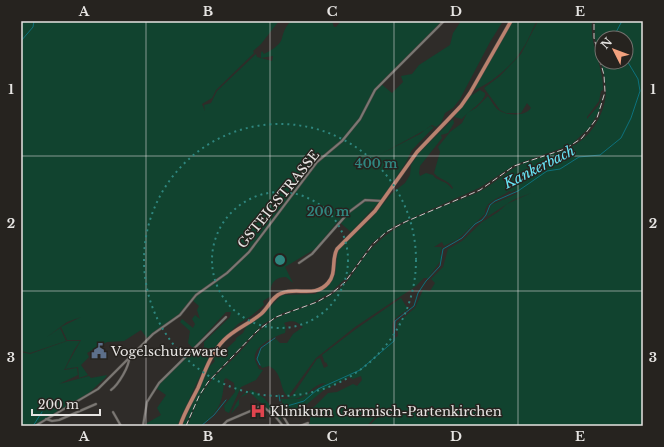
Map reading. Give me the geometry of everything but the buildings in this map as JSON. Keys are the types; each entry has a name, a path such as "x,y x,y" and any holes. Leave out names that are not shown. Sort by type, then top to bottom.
{"main road":[{"path":"180,426 210,360 224,340 236,330 261,314 281,293 290,291 315,291 324,287 333,274 336,249 383,202 417,152 450,119 467,98 511,21"}],"street":[{"name":"GSTEIGSTRASSE","path":"35,426 98,389 160,328 180,315 196,295 227,273 248,252 318,162 342,140 360,119 375,90 444,21"},
{"path":"299,262 312,254 349,212 365,200 383,202"},
{"path":"143,426 145,406 158,383 226,318"},
{"name":"GSTEIGSTRASSE","path":"111,390 122,377 129,362 129,357"},
{"name":"GSTEIGSTRASSE","path":"46,420 52,422 59,420 96,404"},
{"path":"222,426 228,421 262,406 275,416 283,426"},
{"path":"113,412 121,426"},
{"path":"283,416 290,426"},
{"path":"300,426 308,422"}],"green space":[{"path":"21,21 279,21 261,44 253,51 254,53 216,90 212,98 202,104 205,111 204,105 211,103 217,91 256,54 257,57 272,61 273,56 261,58 261,53 262,51 264,54 281,41 286,27 291,21 332,21 334,27 336,27 341,21 442,21 380,83 392,93 403,82 401,76 412,74 419,65 450,45 453,33 461,21 503,21 490,42 460,99 453,108 445,113 441,123 436,127 432,125 430,126 434,127 412,150 405,164 381,200 351,232 338,221 315,249 285,267 293,283 286,277 275,280 271,288 271,296 263,301 264,305 251,316 238,324 212,350 177,426 146,426 147,423 161,415 157,408 166,395 156,388 193,351 199,353 204,347 204,342 230,317 231,312 226,312 193,348 188,343 190,331 180,322 182,319 193,328 195,324 192,319 195,315 200,319 197,310 199,306 191,299 179,314 147,338 141,330 124,341 107,342 87,353 89,357 81,365 88,375 79,378 78,367 65,369 81,340 67,340 61,327 81,317 67,322 47,337 60,328 66,341 30,353 21,351","holes":["425,130 420,134 379,155"]},
{"path":"513,21 537,21 526,44 507,68 487,84 474,90"},
{"path":"538,21 592,21 594,70 600,70 603,81 603,90 601,91 599,101 587,119 599,105 603,93 599,111 590,127 571,145 514,165 479,188 394,226 372,243 349,275 330,293 310,304 283,313 263,324 208,381 185,426 182,426 208,368 215,361 213,359 220,353 221,354 236,340 236,338 243,333 247,325 262,315 282,295 315,294 328,286 335,275 338,250 371,219 392,193 405,183 410,175 411,165 419,153 453,119 454,123 448,133 441,135 442,138 420,166 419,173 420,176 426,173 433,175 452,189 453,188 449,183 434,173 440,152 438,147 450,132 462,123 467,113 476,108 488,96 497,109 505,113 520,114 531,108 527,103 521,113 506,113 500,110 484,88 500,76 521,54"},
{"path":"595,21 643,21 643,426 369,426 381,414 393,417 393,414 384,412 377,415 367,426 303,426 310,423 310,408 314,407 328,393 337,392 353,384 357,386 362,380 361,376 353,379 349,377 324,390 306,405 282,413 283,405 281,399 293,399 287,398 293,395 317,359 320,358 324,368 328,366 322,355 401,298 408,309 398,316 393,323 393,339 398,336 397,323 415,308 423,290 430,291 435,283 431,279 443,267 448,249 462,241 482,222 498,212 507,204 531,193 513,200 487,217 491,205 518,193 515,190 512,192 509,191 490,203 485,210 485,214 458,239 444,246 442,242 434,247 442,247 440,254 442,259 428,278 424,278 416,286 355,327 316,358 289,395 287,396 277,372 269,366 262,368 257,359 262,349 270,342 276,339 280,343 287,343 293,334 303,327 299,323 292,321 284,323 286,327 285,333 265,342 257,350 255,360 259,369 263,370 256,380 241,387 229,413 225,411 224,406 235,392 234,383 226,378 224,380 221,401 215,412 200,426 187,426 208,384 259,331 277,318 323,300 341,288 372,248 392,231 421,215 479,192 516,167 562,151 582,140 590,132 598,120 604,106 606,93 603,70 634,70 634,30 595,30","holes":["326,383 299,399 293,399 299,398 317,386"]},
{"path":"480,90 485,93 483,99 462,119 454,117 469,97"},
{"path":"67,341 80,341 64,370 77,368 78,375 59,384 89,376 91,378 107,375 106,377 89,393 34,426 21,426 21,352 30,354"},
{"path":"252,390 264,398 281,418 280,420 248,391"},
{"path":"239,399 239,405 231,414 236,403"}],"waterway":[{"path":"21,41 33,27 34,21"},
{"name":"Kankerbach","path":"617,30 622,21"},
{"name":"Kankerbach","path":"281,404 287,406 304,401 318,389 360,370 394,341 395,321 414,306 418,293 426,281 440,266 443,249 462,238 475,224 482,220 490,205 495,201 518,191 547,171 560,169 579,157 600,155 621,138 631,118 640,91 638,79 633,70"},
{"path":"260,365 257,359 261,348 275,338"},
{"name":"Kankerbach","path":"279,395 280,401"},
{"name":"Kankerbach","path":"201,426 214,415 226,400"},
{"path":"33,426 42,412"}],"railway":[{"path":"186,426 199,396 208,382 257,331 276,317 317,302 331,294 345,282 373,244 386,232 405,222 480,190 514,166 565,149 582,138 597,118 605,92 604,75 594,38 594,21"}],"place":[{"name":"Vogelschutzwarte","path":"99,351"},
{"name":"Klinikum Garmisch-Partenkirchen","path":"258,411"}]}
